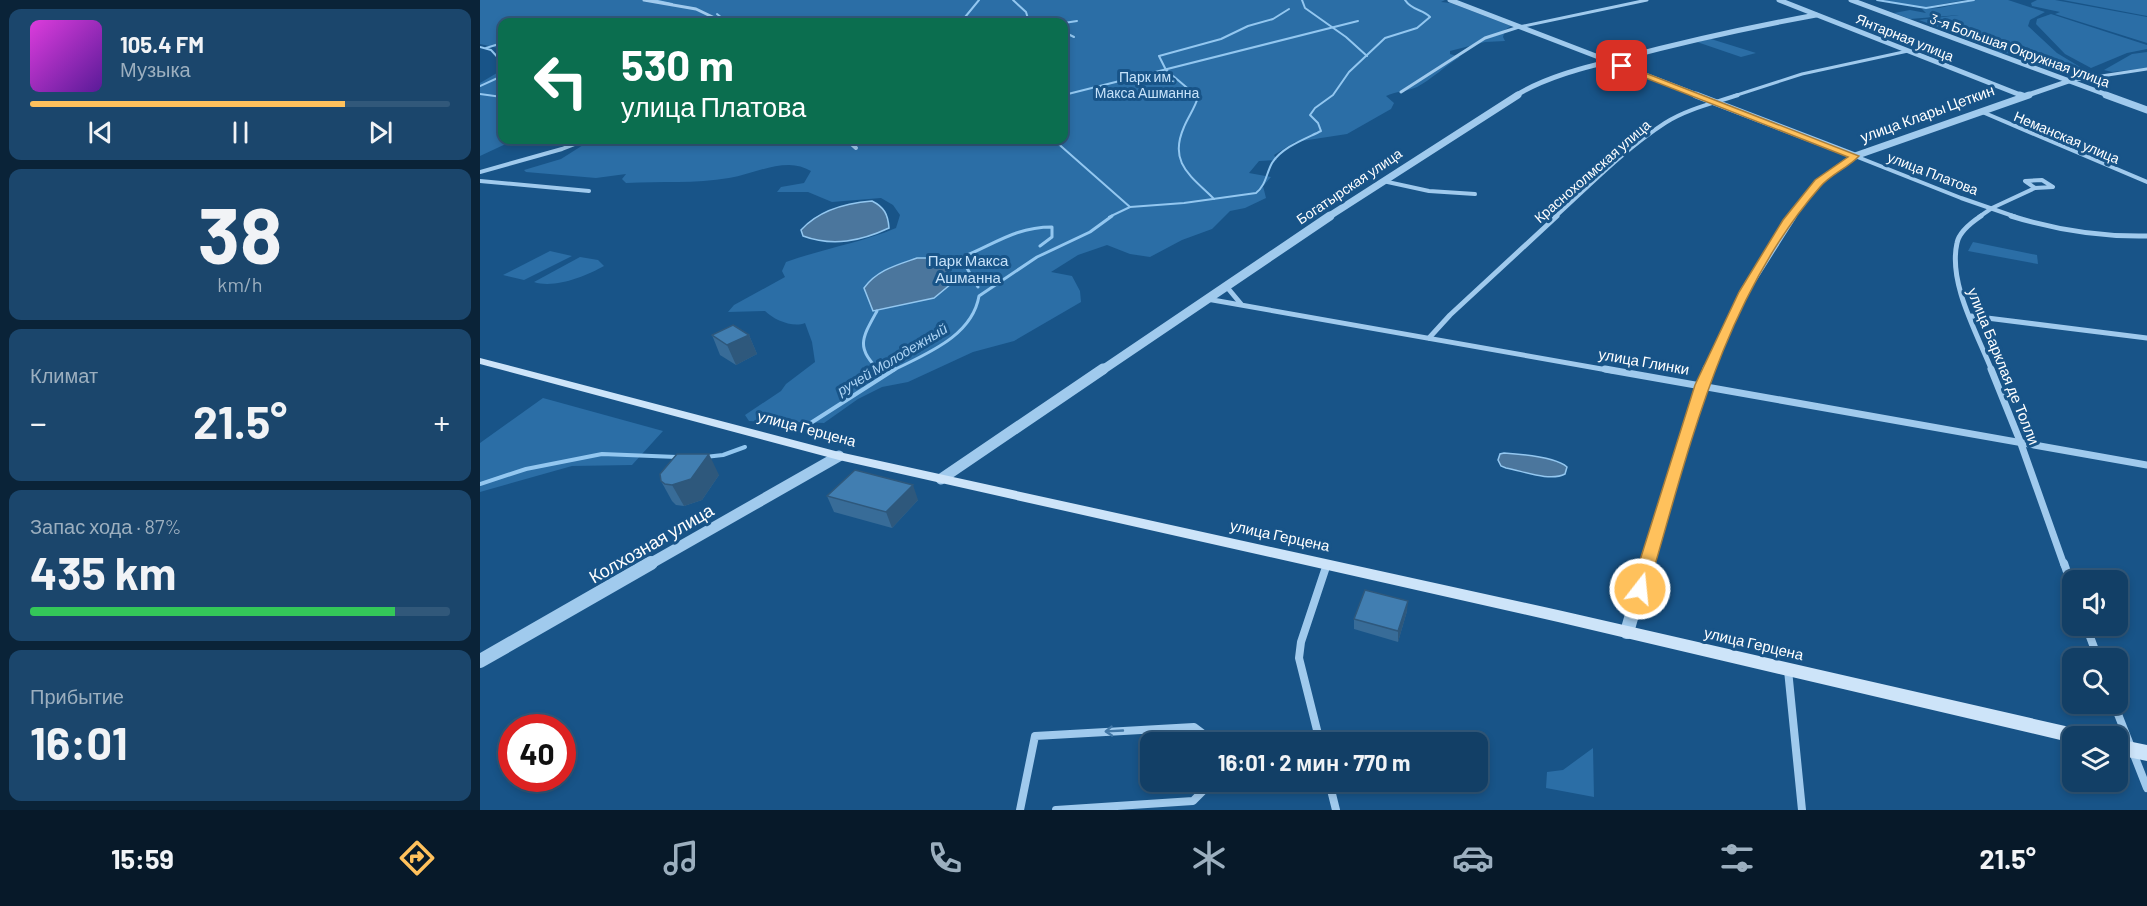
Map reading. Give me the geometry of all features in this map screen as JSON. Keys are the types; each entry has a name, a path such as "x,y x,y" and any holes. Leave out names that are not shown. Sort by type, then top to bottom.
{"main road":[{"name":"улица Герцена","path":"480,361 838,456 1327,564 2062,733"}],"street":[{"path":"644,0 702,11 717,18"},
{"name":"улица Платова","path":"1450,0 1992,208 2060,230 2103,236 2147,236"},
{"path":"1401,92 1485,38 1519,27 1647,0"},
{"name":"Янтарная улица","path":"1779,0 2023,96"},
{"name":"3-я Большая Окружная улица","path":"1851,0 2147,110"},
{"name":"Богатырская улица","path":"940,479 1383,181 1530,87 1560,75 1608,61 1720,32 1816,15"},
{"name":"Краснохолмская улица","path":"1429,338 1450,315 1611,166 1665,123 1689,111 1802,74 1908,51"},
{"name":"улица Клары Цеткин","path":"1627,632 1701,385 1744,292 1786,223 1818,182 1855,156 2023,96 2069,81 2147,69"},
{"name":"Неманская улица","path":"1980,111 2147,182"},
{"path":"480,172 575,144"},
{"path":"852,144 856,148"},
{"name":"улица Барклая де Толли","path":"2035,188 2025,181 2042,180 2053,187 2035,188 1992,208 1969,225 1957,241 1954,258 1955,278 2020,441 2066,570"},
{"path":"480,181 589,191"},
{"path":"1383,181 1438,194 1475,194"},
{"path":"1226,286 1242,305"},
{"name":"улица Глинки","path":"1207,299 2147,465"},
{"path":"1971,316 2092,333 2147,338"},
{"name":"Колхозная улица","path":"480,661 838,456"},
{"path":"1318,732 1299,658 1301,642 1327,564"},
{"path":"1788,670 1802,810"},
{"path":"2118,714 2147,788"},
{"path":"1020,810 1035,736 1194,727 1201,732"},
{"path":"1056,810 1193,801 1202,792"},
{"path":"1332,792 1336,810"}],"green space":[{"name":"Парк Макса Ашманна","path":"480,0 1445,0 1441,2 1451,3 1511,26 1505,30 1503,37 1505,41 1485,42 1450,51 1450,54 1460,57 1417,87 1386,96 1394,103 1391,109 1347,134 1295,142 1274,155 1277,160 1259,161 1249,173 1271,177 1263,186 1266,198 1245,208 1230,211 1212,229 1182,240 1150,257 1130,254 1107,245 1078,255 1051,272 1072,276 1080,291 1081,302 1014,341 973,352 908,382 882,387 858,399 824,423 749,421 745,415 781,391 786,384 815,362 812,342 805,323 784,322 765,311 728,312 734,305 785,277 782,271 786,262 896,228 900,215 893,205 881,198 832,202 808,192 777,192 781,187 804,183 811,171 792,165 781,165 736,177 691,182 626,183 622,179 626,174 596,178 524,170 561,159 585,144 1068,144 1068,18 498,18 498,48 480,44"},
{"path":"1882,0 1964,0 1921,8"},
{"path":"1975,0 2008,0 2045,12 2030,20 2028,26 2057,53 2090,73 2069,75 2019,60 2035,56 1994,51 2000,49 1981,40 1919,20 1959,15 1910,19 1894,13 1910,10 1926,13 1922,9 1939,8"},
{"path":"2037,0 2055,0 2147,17 2147,43 2055,14 2060,12 2032,6 2031,3"},
{"path":"2063,0 2147,0 2147,16"},
{"path":"2051,14 2147,45 2147,49 2127,53 2091,68 2065,54 2036,24 2037,19"},
{"path":"1711,39 1756,53 1741,57 1697,42"},
{"path":"2147,52 2147,68 2112,72 2104,70 2132,54"},
{"path":"498,72 498,144 506,144 480,156 480,83"},
{"path":"1973,242 2037,255 2038,264 1968,251"},
{"path":"550,251 572,256 524,280 503,275"},
{"path":"580,257 598,260 604,266 560,283 534,282"},
{"path":"543,398 663,431 632,465 572,466 480,492 480,443"},
{"path":"1593,748 1594,797 1546,788 1547,772 1563,770"}],"shaded area":[{"path":"872,201 885,212 889,228 847,241 825,241 803,236 801,230 816,217 843,206"},
{"path":"917,258 948,262 951,284 934,298 873,311 864,288 881,272"},
{"path":"1500,454 1546,458 1567,467 1565,474 1559,476 1536,475 1501,466 1498,460"}],"building":[{"path":"733,325 749,335 727,345 712,335"},
{"path":"677,454 709,454 691,479 672,485 665,484 661,481 660,474"},
{"path":"855,470 913,485 886,512 827,496"},
{"path":"1365,590 1408,601 1398,631 1354,619"}],"waterway":[{"path":"653,0 672,4"},
{"path":"964,18 979,0"},
{"path":"1013,0 1026,12 1028,18"},
{"path":"1302,0 1305,8 1332,27"},
{"name":"ручей Молодежный","path":"1366,56 1385,38 1417,28 1430,17 1405,0"},
{"path":"1877,0 1926,8 1974,0"},
{"path":"1166,69 1159,56 1221,39 1248,26 1273,19 1289,9"},
{"path":"717,14 722,18"},
{"path":"1068,22 1077,21"},
{"path":"1332,27 1358,21"},
{"path":"1166,69 1332,27"},
{"path":"1332,27 1366,56"},
{"path":"1068,34 1074,37"},
{"path":"486,48 498,44"},
{"path":"480,47 491,50 498,58"},
{"name":"ручей Молодежный","path":"1214,199 1256,193 1262,186 1276,157 1294,144 1321,131 1318,123 1310,115 1315,108 1333,95 1349,72 1366,56"},
{"path":"1068,94 1166,69"},
{"path":"1166,69 1198,97 1180,139 1180,160 1190,176 1214,199"},
{"path":"480,86 498,78"},
{"path":"480,94 498,96"},
{"path":"844,144 849,144"},
{"path":"1059,144 1130,207"},
{"name":"ручей Молодежный","path":"1130,207 1214,199"},
{"name":"ручей Молодежный","path":"1109,217 1130,207"},
{"name":"ручей Молодежный","path":"892,371 932,351 957,333 975,310 979,296 1037,257 1090,232 1112,216"},
{"path":"948,262 1010,235 1037,228 1052,227 1052,237 1040,246"},
{"path":"961,258 978,287"},
{"path":"877,311 865,336 864,349 872,363 884,375"},
{"name":"ручей Молодежный","path":"806,426 895,369"},
{"name":"ручей Молодежный","path":"705,457 723,455 745,447"},
{"name":"ручей Молодежный","path":"480,484 526,469 602,454 677,457"}],"route":[{"path":"1622,66 1855,156 1818,182 1786,223 1744,292 1701,385 1640,589"}],"park label":[{"name":"Парк им. Макса Ашманна","path":"1147,84"}]}
